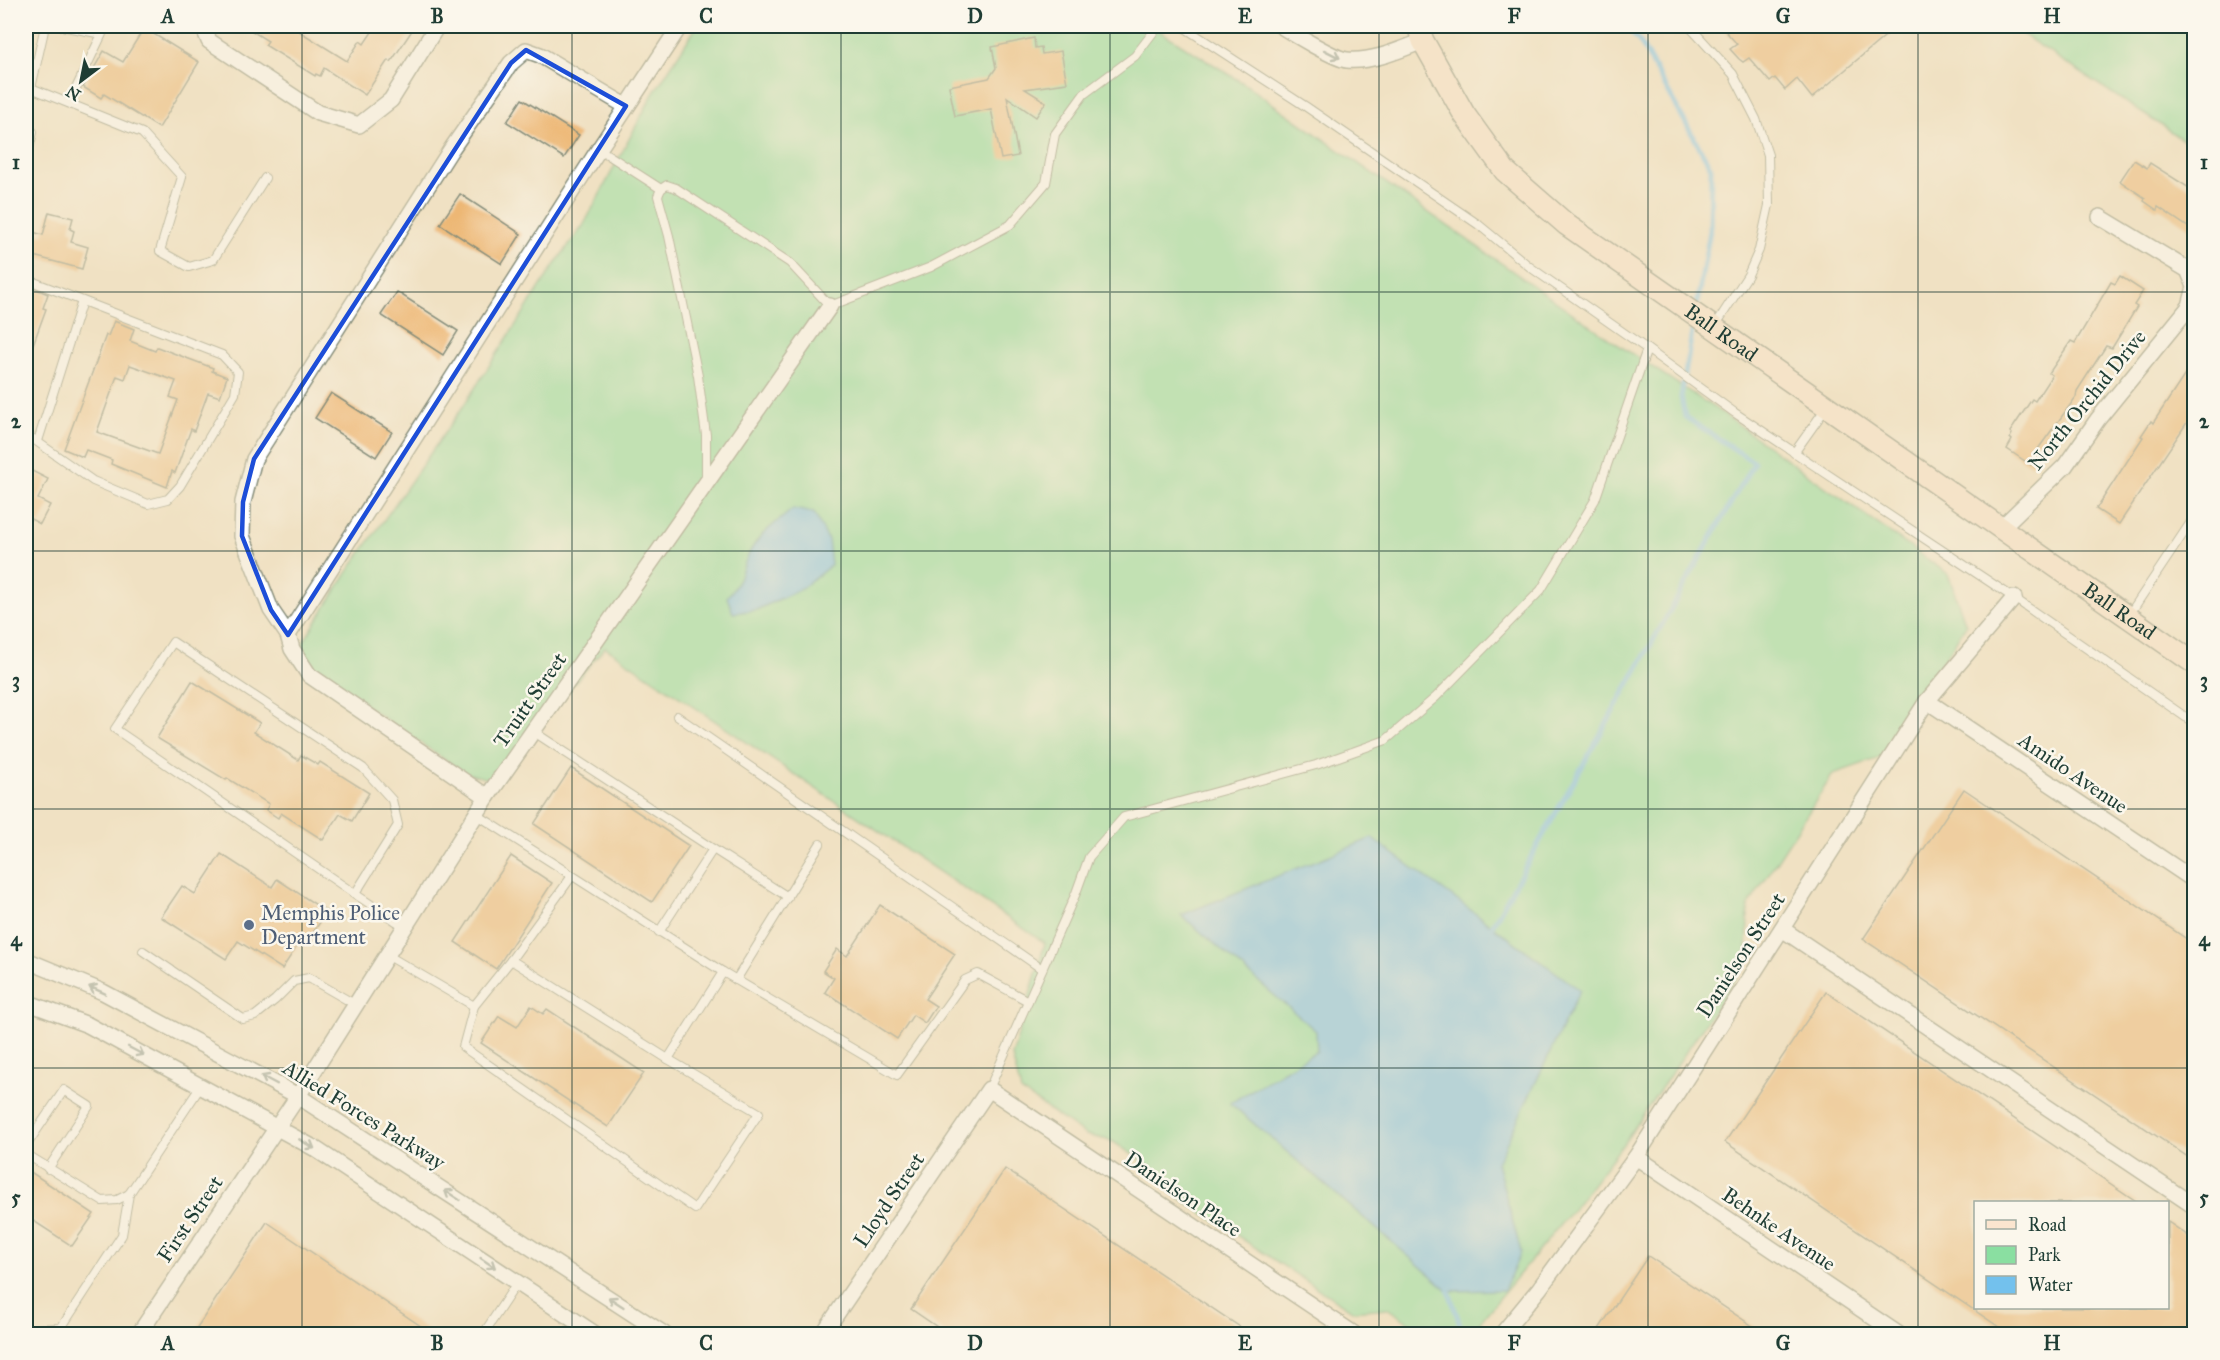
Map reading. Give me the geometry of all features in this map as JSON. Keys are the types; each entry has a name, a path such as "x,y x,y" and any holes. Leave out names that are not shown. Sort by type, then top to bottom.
{"main road":[{"name":"Ball Road","path":"1420,33 1464,114 1505,171 1567,225 2194,663"}],"street":[{"path":"203,26 209,42 318,113 359,125 391,100 437,26"},
{"path":"288,635 626,106 680,26"},
{"name":"Ball Road","path":"1281,26 1345,60 1381,57 1420,33"},
{"path":"487,797 309,675 292,649 288,635 271,610 242,536 243,502 254,459 450,151 511,63 526,50 540,55 626,106"},
{"path":"2100,217 2191,277"},
{"name":"North Orchid Drive","path":"2001,528 2065,466 2098,419 2190,306 2194,291"},
{"name":"Truitt Street","path":"277,1126 487,797 830,306"},
{"name":"Danielson Street","path":"1502,1335 1539,1289 1636,1157 1927,701 2014,598"},
{"name":"Amido Avenue","path":"1927,701 2194,880"},
{"path":"1782,929 2194,1206"},
{"name":"Allied Forces Parkway","path":"26,960 103,992 298,1096 664,1335"},
{"path":"26,1002 88,1025 277,1126 596,1335"},
{"name":"Lloyd Street","path":"824,1335 989,1089"},
{"name":"Danielson Place","path":"989,1089 1354,1335"},
{"name":"First Street","path":"139,1335 277,1126"},
{"name":"Behnke Avenue","path":"1636,1157 1898,1335"}],"lane":[{"path":"45,26 32,88 142,134 182,177 160,251 189,267 213,260 265,178"},
{"path":"61,26 102,34 69,103"},
{"path":"706,484 706,435 698,376 669,236 658,196 661,189 666,185 676,188 790,263 830,306 931,267 1010,225 1046,183 1055,134 1072,110 1084,94 1135,56 1158,26"},
{"path":"1182,26 1305,106 1479,225 1530,267 1692,380 1735,413 2014,598 2194,723"},
{"path":"1689,26 1733,74 1756,119 1768,155 1769,206 1759,250 1748,275 1711,325"},
{"path":"26,69 35,70"},
{"path":"26,130 33,132 26,161"},
{"path":"599,149 661,189"},
{"path":"26,279 222,355 238,372 235,394 180,486 168,500 148,504 93,481 26,434"},
{"path":"38,441 82,301"},
{"path":"989,1089 1076,893 1089,857 1124,817 1316,765 1386,740 1436,696 1541,590 1595,500 1647,349"},
{"path":"1794,453 1827,406"},
{"path":"2128,616 2191,522 2194,521"},
{"path":"355,894 398,825 392,800 363,768 173,642 116,729 355,894 405,927"},
{"path":"677,716 1042,969"},
{"path":"534,732 788,897"},
{"path":"476,814 723,972 897,1075 965,980 978,974 1028,1001"},
{"path":"736,980 820,844"},
{"path":"659,932 713,849"},
{"path":"511,960 668,1059 759,1113 695,1209 463,1047 474,1006 511,960 572,876"},
{"path":"144,951 243,1019 255,1016 294,981 309,978 356,1005"},
{"path":"387,955 474,1006"},
{"path":"668,1059 723,972"},
{"path":"61,1328 122,1235 129,1194 201,1086"},
{"path":"26,1146 64,1090 89,1106 48,1169"},
{"path":"26,1154 102,1201 117,1200 129,1194"},
{"path":"484,1333 517,1282"},
{"path":"29,1330 61,1328 68,1335"}],"highlighted area":[{"path":"526,50 626,106 288,635 271,610 242,536 243,502 254,459 511,63"}],"green space":[{"path":"697,26 1152,26 1243,83 1614,342 1713,407 1948,574 1966,625 1885,756 1833,774 1748,906 1747,962 1624,1143 1574,1208 1470,1334 1426,1334 1387,1308 1352,1311 1178,1197 1161,1173 1112,1141 1086,1135 1021,1091 1012,1056 1045,943 605,647 491,780 463,772 315,671 300,647 347,573 462,408 557,261 583,226 653,94"},
{"path":"2010,26 2194,26 2194,147"}],"water":[{"path":"793,509 814,513 828,540 831,565 801,589 756,610 733,613 727,597 738,582 745,562 756,542"},
{"path":"1372,838 1580,990 1497,1163 1521,1252 1504,1290 1449,1291 1230,1103 1317,1051 1316,1031 1181,915"}],"building":[{"path":"244,26 291,26 347,61 360,41 364,44 376,26 415,26 391,62 388,60 365,95 324,68 320,76 316,74 315,76 265,45 268,41"},
{"path":"1721,26 1897,26 1812,98 1797,79 1785,90 1775,78 1770,82 1749,58 1743,62 1739,59 1730,49 1737,44"},
{"path":"144,28 199,62 159,128 104,94 101,98 83,87 104,51 123,62"},
{"path":"1034,38 1035,48 1041,47 1042,54 1061,51 1067,83 1025,89 1046,102 1036,117 1007,97 1018,156 1001,159 991,109 955,116 949,86 989,78 996,68 992,47"},
{"path":"522,99 579,135 564,158 507,122"},
{"path":"2134,160 2147,168 2150,163 2194,191 2194,231 2158,207 2157,210 2144,201 2145,198 2120,181"},
{"path":"460,194 521,234 502,264 440,224"},
{"path":"49,212 73,218 70,229 74,231 71,242 88,247 82,269 26,254 26,230 43,235"},
{"path":"2120,276 2143,291 2134,305 2137,307 2112,348 2106,346 2077,391 2076,397 2038,449 2040,451 2031,465 2007,449 2012,440 2010,432 2032,399 2035,401 2052,375 2049,373 2071,341 2075,343 2111,282 2115,284"},
{"path":"26,285 48,294 43,308 46,309 27,361 26,361"},
{"path":"397,292 458,331 443,355 381,315"},
{"path":"114,321 134,329 130,341 155,351 157,347 213,368 212,371 227,377 220,397 208,393 194,431 191,429 175,473 172,471 167,487 111,464 112,460 86,450 83,457 64,449 106,335 108,336","holes":["130,365 176,381 170,397 178,400 158,454 97,432 117,376 125,379"]},
{"path":"2194,361 2194,412 2119,524 2096,509 2143,437 2141,436 2151,421 2153,423"},
{"path":"331,393 392,432 376,457 315,418"},
{"path":"26,468 48,479 38,499 50,505 40,524 29,518 26,525"},
{"path":"192,681 260,723 254,732 298,760 301,755 318,765 320,762 369,793 352,821 340,814 323,840 281,813 278,818 266,810 269,804 157,738"},
{"path":"571,768 689,846 652,902 534,824"},
{"path":"1964,789 2194,944 2194,1161 1863,939"},
{"path":"221,854 272,887 277,879 327,912 304,946 299,943 282,969 238,941 226,959 161,917 182,886 195,894"},
{"path":"511,856 552,883 496,969 455,942"},
{"path":"880,905 955,954 925,999 936,1006 925,1023 913,1015 897,1039 825,992 834,978 823,971 837,949 847,956"},
{"path":"1826,992 2136,1201 1974,1201 1974,1309 2169,1309 2169,1223 2194,1240 2194,1335 2011,1335 1725,1142"},
{"path":"531,1006 543,1014 547,1009 644,1073 608,1127 481,1043 499,1016 517,1027"},
{"path":"26,1169 94,1214 72,1246 26,1216"},
{"path":"1005,1169 1252,1335 949,1335 911,1309"},
{"path":"267,1222 434,1335 192,1335"},
{"path":"1648,1256 1766,1335 1595,1335"}],"waterway":[{"path":"1626,26 1640,42 1711,168 1710,230 1696,309"},
{"path":"1492,926 1754,462 1685,417 1681,397 1694,321"},
{"path":"1449,1291 1461,1328"}],"place":[{"name":"Memphis Police Department","path":"249,925"}]}
